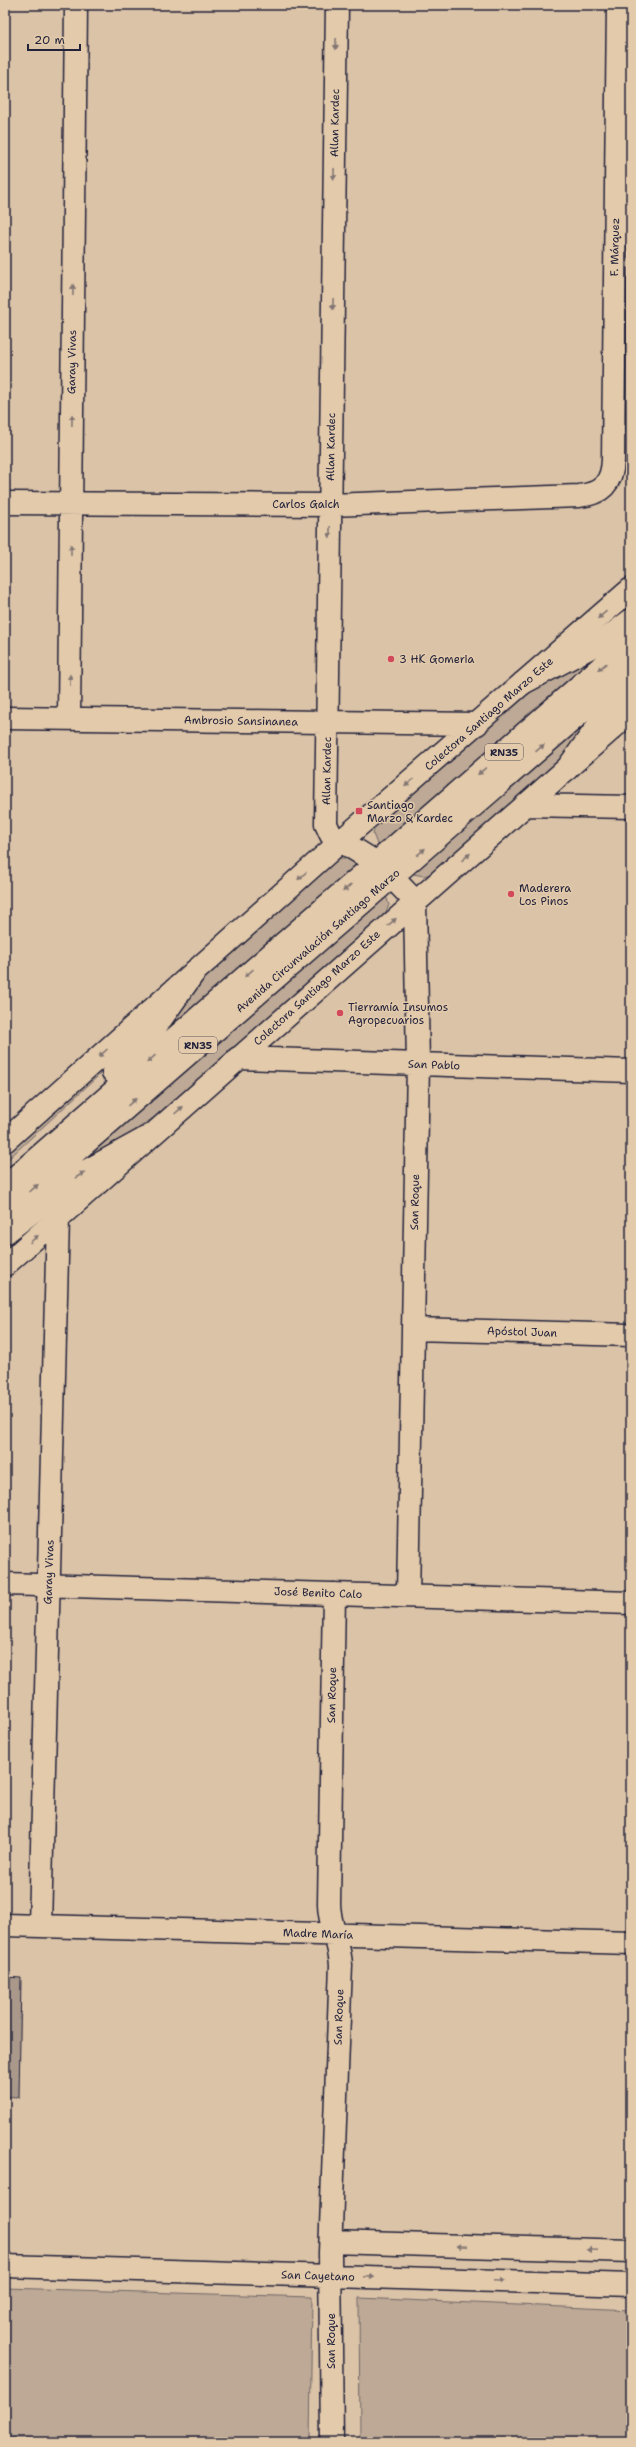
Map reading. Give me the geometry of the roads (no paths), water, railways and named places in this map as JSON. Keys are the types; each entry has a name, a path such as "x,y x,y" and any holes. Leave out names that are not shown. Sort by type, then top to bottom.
{"main road":[{"name":"Garay Vivas","path":"69,719 76,5"},
{"name":"Allan Kardec","path":"337,5 326,824 331,835 345,838"},
{"name":"F. Márquez","path":"605,487 611,474 613,460 618,5"},
{"name":"Carlos Gaich","path":"5,503 330,504 579,496 593,494 605,487"},
{"name":"Colectora Santiago Marzo Este","path":"5,1140 345,838 631,590"},
{"path":"524,683 606,639 631,620"},
{"name":"Avenida Circunvalación Santiago Marzo","path":"5,1213 384,870 631,641"},
{"name":"Avenida Circunvalación Santiago Marzo","path":"5,1186 384,870 631,669"},
{"path":"567,769 608,712 631,688"},
{"name":"Colectora Santiago Marzo Este","path":"5,1265 415,901 631,712"},
{"name":"Ambrosio Sansinanea","path":"5,718 477,724"},
{"path":"526,805 631,807"},
{"path":"345,838 384,870 415,901"},
{"name":"San Roque","path":"408,1596 418,1064 415,901"},
{"path":"5,1174 31,1147 141,1046 195,971"},
{"name":"San Pablo","path":"238,1058 631,1071"},
{"path":"5,1233 81,1174 150,1136"},
{"name":"Garay Vivas","path":"40,1926 58,1218"},
{"name":"Apóstol Juan","path":"413,1329 631,1335"},
{"name":"José Benito Calo","path":"5,1584 631,1603"},
{"name":"San Roque","path":"332,2442 330,2276 341,1965 335,1934 330,1919 329,1904 334,1594"},
{"name":"Madre María","path":"5,1925 631,1943"},
{"path":"331,2242 631,2251"},
{"name":"San Cayetano","path":"5,2266 631,2285"}],"place":[{"name":"3 HK Gomeria","path":"391,659"},
{"name":"Santiago Marzo & Kardec","path":"359,811"},
{"name":"Maderera Los Pinos","path":"511,894"},
{"name":"Tierramía Insumos Agropecuarios","path":"340,1013"}]}
